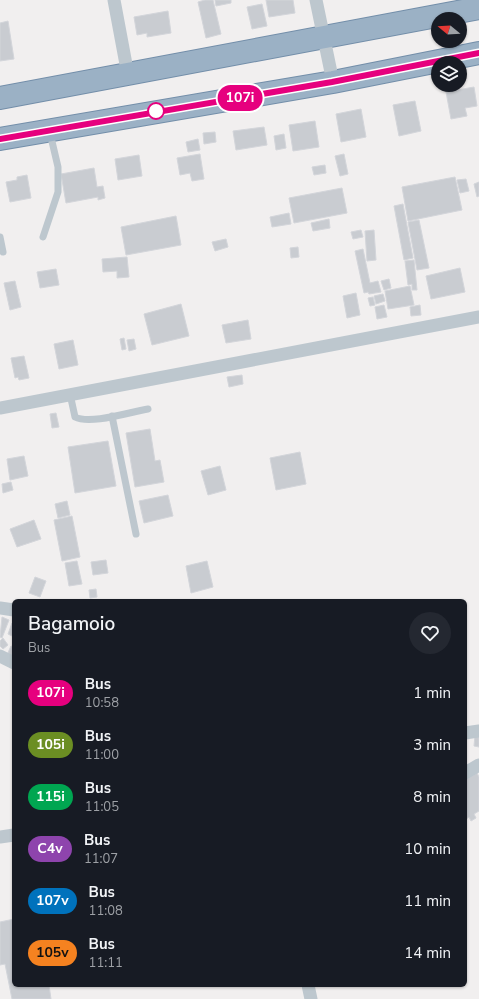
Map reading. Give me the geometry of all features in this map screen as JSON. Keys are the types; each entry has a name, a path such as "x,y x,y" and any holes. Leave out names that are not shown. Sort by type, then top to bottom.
{"highway":[{"path":"0,98 128,75 322,36 479,8"},
{"path":"0,139 332,82 479,53"}],"street":[{"path":"114,0 128,75"},
{"path":"316,0 332,82"},
{"path":"0,408 479,318"},
{"path":"0,608 12,610"},
{"path":"0,656 12,662"},
{"path":"467,733 479,731"},
{"path":"467,772 479,765"},
{"path":"0,838 12,835"},
{"path":"308,987 311,999"}],"lane":[{"path":"42,238 58,192 58,167 49,130"},
{"path":"0,237 3,252"},
{"path":"70,394 75,417 81,421 94,420 148,409"},
{"path":"112,416 136,534"}],"building":[{"path":"213,0 221,34 206,38 198,2"},
{"path":"215,0 231,0 231,3 216,6"},
{"path":"266,0 293,0 295,13 269,17"},
{"path":"262,4 267,26 252,29 247,7"},
{"path":"168,11 171,33 147,37 147,33 137,35 134,17"},
{"path":"8,21 14,59 0,61 0,23"},
{"path":"474,87 477,106 465,108 467,116 451,119 446,92 467,92 467,88"},
{"path":"415,101 421,131 399,136 393,105"},
{"path":"361,109 366,137 341,142 336,114"},
{"path":"315,121 319,147 293,151 289,125"},
{"path":"264,127 267,145 236,150 233,131"},
{"path":"215,132 216,142 204,144 203,133"},
{"path":"284,134 286,148 276,150 274,136"},
{"path":"198,139 200,150 188,152 186,142"},
{"path":"200,154 204,179 192,181 190,173 180,175 177,158"},
{"path":"344,154 348,174 340,176 335,156"},
{"path":"139,155 142,176 118,180 115,159"},
{"path":"325,165 326,173 314,175 312,167"},
{"path":"94,168 97,187 103,186 105,198 98,200 98,197 66,203 61,174"},
{"path":"27,175 31,198 10,202 6,182 17,180 17,177"},
{"path":"455,177 462,210 408,221 402,187"},
{"path":"466,179 469,191 460,193 457,180"},
{"path":"479,182 479,196 477,197 474,184"},
{"path":"342,188 347,213 294,223 289,198"},
{"path":"403,204 413,258 404,260 394,206"},
{"path":"289,213 291,224 272,227 270,217"},
{"path":"176,216 181,245 126,255 121,227"},
{"path":"329,219 330,228 313,231 311,223"},
{"path":"419,220 429,268 417,270 408,222"},
{"path":"361,230 363,237 353,239 351,232"},
{"path":"374,230 376,260 367,261 365,231"},
{"path":"226,239 228,247 215,251 212,242"},
{"path":"298,247 299,257 291,258 290,248"},
{"path":"363,249 370,283 378,281 381,292 369,294 368,292 364,293 355,251"},
{"path":"127,257 129,277 117,278 117,271 103,272 102,259"},
{"path":"414,260 417,290 412,290 412,284 408,285 405,261"},
{"path":"460,268 465,292 431,299 426,276"},
{"path":"56,269 59,285 40,288 37,272"},
{"path":"389,279 391,288 384,290 381,281"},
{"path":"15,281 21,307 10,310 4,283"},
{"path":"410,286 414,305 388,309 385,291"},
{"path":"356,293 360,315 347,318 343,296"},
{"path":"383,294 385,301 376,304 374,296"},
{"path":"373,297 375,305 370,306 368,298"},
{"path":"181,304 189,336 152,345 144,314"},
{"path":"384,305 387,317 377,319 375,307"},
{"path":"420,305 421,315 411,316 410,307"},
{"path":"248,320 251,339 226,343 222,325"},
{"path":"124,338 126,349 122,350 120,339"},
{"path":"134,339 136,349 129,351 127,340"},
{"path":"73,340 78,365 59,369 54,344"},
{"path":"24,356 29,378 19,380 18,377 15,378 11,358"},
{"path":"242,375 243,384 229,387 227,377"},
{"path":"56,413 59,427 52,428 50,414"},
{"path":"150,429 155,461 160,460 164,482 135,487 126,433"},
{"path":"108,441 116,486 75,493 68,447"},
{"path":"300,452 306,484 276,490 270,458"},
{"path":"24,456 28,476 10,480 7,459"},
{"path":"220,466 226,490 208,495 201,471"},
{"path":"11,482 13,490 3,493 2,484"},
{"path":"168,495 173,516 144,523 139,501"},
{"path":"67,501 70,515 58,518 55,504"},
{"path":"72,516 80,557 62,561 54,520"},
{"path":"34,520 41,539 17,547 10,529"},
{"path":"106,560 108,573 93,575 91,562"},
{"path":"77,561 82,584 69,586 65,563"},
{"path":"207,561 213,587 191,593 186,566"},
{"path":"35,577 46,581 40,597 29,593"},
{"path":"96,589 97,597 90,598 89,590"},
{"path":"2,617 9,620 2,638 0,637"},
{"path":"12,623 12,636 8,634"},
{"path":"3,638 8,645 3,649 0,646 0,641"},
{"path":"11,646 12,646 12,660 6,657"},
{"path":"475,735 479,736 479,747 474,746"},
{"path":"477,773 479,777 479,811 474,814 476,818 471,821 469,817 467,818 467,779"},
{"path":"12,919 12,987 49,987 51,999 12,999 5,964 0,965 0,922"}],"bus line":[{"name":"107i","path":"0,139 332,82 479,53"}]}
